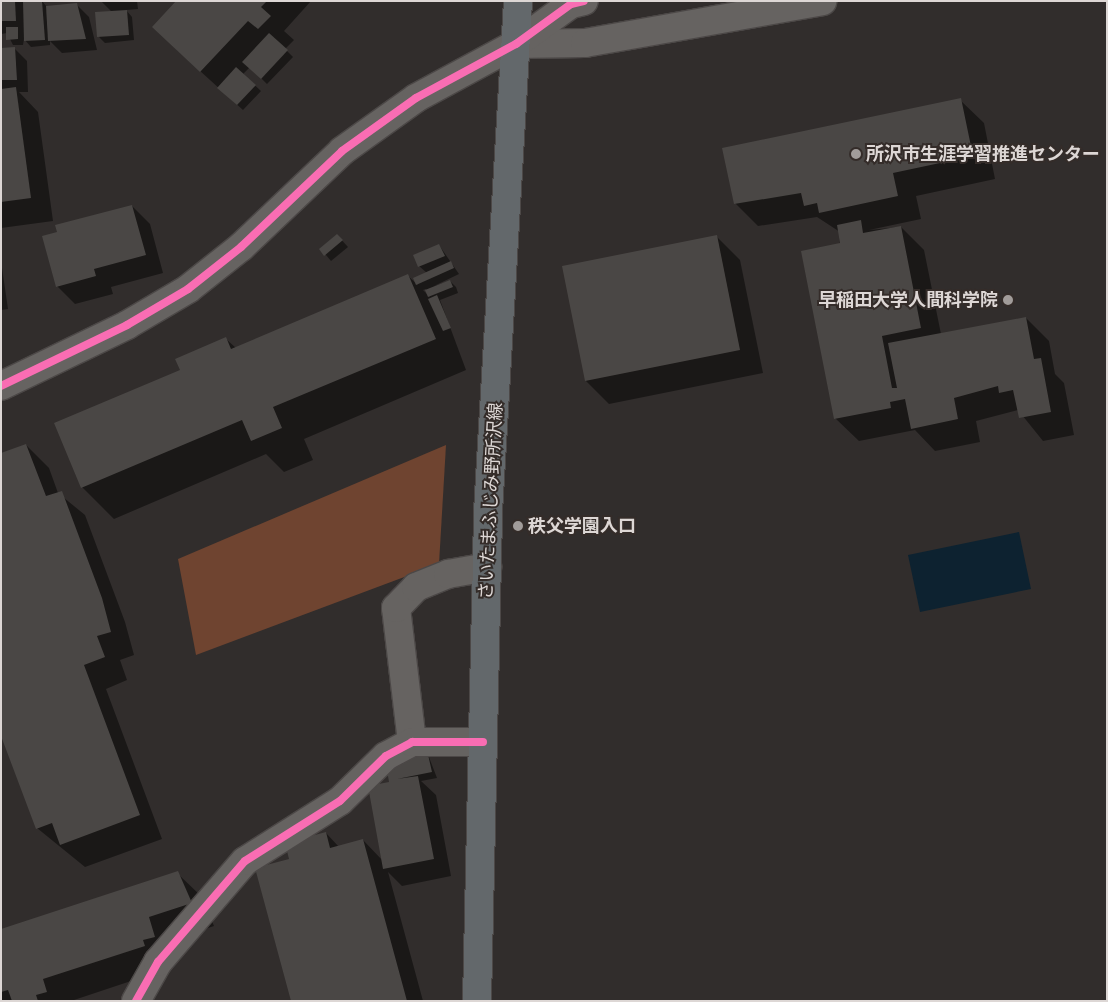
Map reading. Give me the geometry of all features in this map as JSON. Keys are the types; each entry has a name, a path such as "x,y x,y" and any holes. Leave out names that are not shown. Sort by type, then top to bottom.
{"main road":[{"name":"さいたまふじみ野所沢線","path":"477,1001 487,567 518,1"}],"street":[{"path":"1,386 127,326 188,289 241,247 342,152 416,98 516,44 571,4 584,1"},
{"path":"516,44 585,43 822,1"},
{"path":"412,742 396,608 416,587 448,574 487,567"},
{"path":"136,1001 158,962 245,861 340,801 386,756 412,742 483,742"}],"shaded area":[{"path":"446,445 439,564 196,655 178,559"}],"water":[{"path":"1019,532 1031,589 920,612 908,555"}],"building":[{"path":"1,1 15,1 16,21 1,21"},
{"path":"23,1 42,1 45,40 24,41"},
{"path":"176,1 267,1 261,7 271,16 258,29 248,21 200,72 152,27"},
{"path":"77,3 86,39 48,41 46,6"},
{"path":"127,10 129,35 97,37 95,12"},
{"path":"6,27 18,27 18,39 6,40"},
{"path":"269,33 288,50 261,79 242,62"},
{"path":"15,47 17,80 1,80 1,48"},
{"path":"236,67 256,85 237,105 217,88"},
{"path":"16,87 31,198 1,202 1,89"},
{"path":"961,98 973,156 893,173 898,196 819,213 817,203 804,206 801,193 734,204 722,148"},
{"path":"132,205 146,255 94,269 96,276 56,287 42,236 57,232 55,225"},
{"path":"861,220 863,233 901,226 921,328 882,336 892,388 897,388 888,343 1026,317 1034,359 1041,358 1051,412 1019,418 1013,390 999,393 998,386 954,398 958,419 911,429 905,399 890,402 891,408 834,419 801,251 840,243 837,225"},
{"path":"337,234 343,240 324,256 319,249"},
{"path":"717,235 740,350 585,381 562,266"},
{"path":"439,244 445,256 418,267 413,255"},
{"path":"451,261 454,268 416,285 413,278"},
{"path":"408,274 436,339 273,407 282,428 251,441 242,420 81,488 54,423 180,370 175,359 226,337 231,349"},
{"path":"450,280 453,287 428,297 425,290"},
{"path":"437,295 451,328 443,331 428,299"},
{"path":"26,444 46,496 62,491 102,598 111,632 97,636 105,657 84,665 140,815 60,845 52,823 36,829 1,736 1,453"},
{"path":"427,750 432,772 397,779 418,776 434,859 383,869 368,786 389,782 387,770 395,769 394,762"},
{"path":"326,832 330,848 363,839 407,1001 291,1001 255,868 289,859 285,843"},
{"path":"178,871 192,903 149,917 155,937 143,940 145,946 43,979 47,992 36,995 38,1001 12,1001 8,990 1,992 1,929"}],"cycle path":[{"path":"1,386 127,325 188,289 241,247 342,151 416,98 516,44 571,4 584,1"},
{"path":"136,1001 158,962 245,861 340,801 386,756 412,742 483,742"}],"place":[{"name":"所沢市生涯学習推進センター","path":"856,154"},
{"name":"早稲田大学人間科学院","path":"1008,300"},
{"name":"秩父学園入口","path":"518,526"}]}
